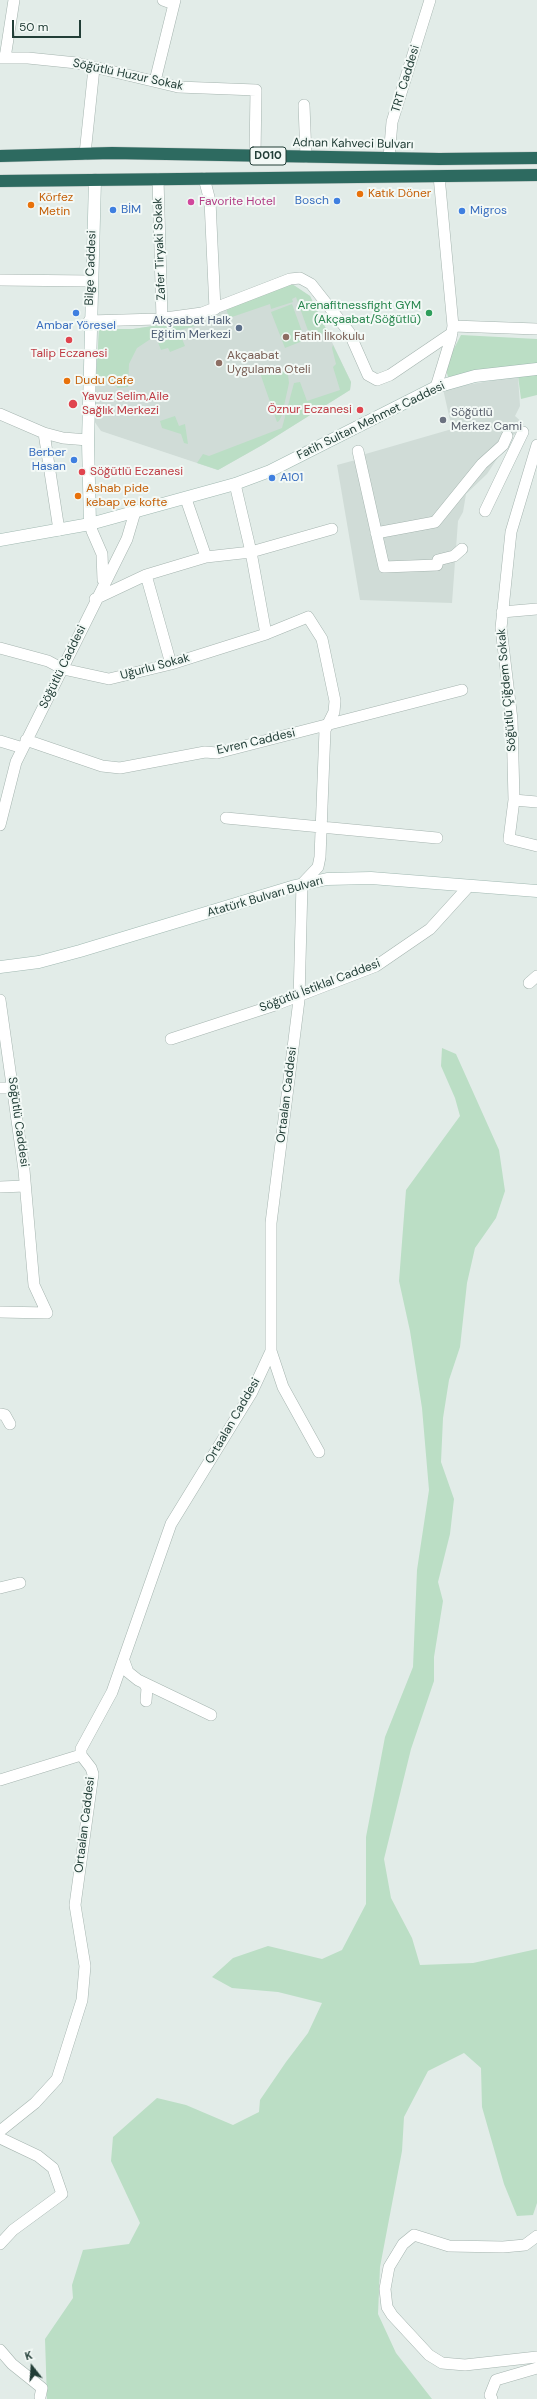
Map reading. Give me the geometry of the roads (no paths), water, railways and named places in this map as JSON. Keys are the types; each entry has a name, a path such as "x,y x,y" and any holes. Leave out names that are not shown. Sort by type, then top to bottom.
{"highway":[{"name":"Adnan Kahveci Bulvarı","path":"0,156 85,154 389,158 537,158"},
{"name":"D010","path":"0,181 537,175"}],"street":[{"path":"3,58 14,0"},
{"path":"154,81 175,2 163,0"},
{"name":"TRT Caddesi","path":"389,158 392,122 430,0"},
{"name":"Söğütlü Huzur Sokak","path":"3,58 77,63 178,87 256,90 255,156"},
{"path":"85,154 94,68"},
{"path":"304,105 306,157"},
{"path":"436,387 452,329 439,176"},
{"path":"204,178 210,202 215,309"},
{"name":"Zafer Tiryaki Sokak","path":"158,179 162,319"},
{"name":"Bilge Caddesi","path":"90,524 88,440 91,281 95,180"},
{"path":"90,321 162,319 215,309 290,279 305,280 349,332 368,375 377,380 390,375 452,329 537,329"},
{"path":"0,280 91,281"},
{"name":"Fatih Sultan Mehmet Caddesi","path":"0,540 90,524 186,499 235,484 270,471 436,387 476,376 537,369"},
{"path":"0,414 44,434 68,439 88,440"},
{"path":"485,511 523,432"},
{"path":"44,434 59,530"},
{"path":"376,533 435,522 482,464 503,445 507,436"},
{"name":"Söğütlü Çiğdem Sokak","path":"537,446 511,532 509,569 502,612 502,644 512,720 514,800 509,839 537,846"},
{"path":"358,451 384,567 436,565 438,560 454,556 462,549"},
{"path":"235,484 251,552 266,634"},
{"path":"186,499 206,557"},
{"name":"Söğütlü Caddesi","path":"0,825 14,768 24,744 64,669 95,599 127,539 135,512"},
{"path":"90,524 102,554 104,564 103,584"},
{"path":"95,599 146,575 206,557 251,552 332,529"},
{"path":"146,575 170,664"},
{"path":"502,612 537,609"},
{"name":"Uğurlu Sokak","path":"0,648 48,661 64,669 109,679 170,664 266,634 308,617"},
{"name":"Ortaalan Caddesi","path":"0,2131 35,2103 57,2079 82,2000 86,1966 76,1905 93,1774 91,1768 81,1756 81,1748 112,1692 171,1524 252,1392 271,1351 271,1223 299,996 306,880 318,867 320,856 325,730 334,712 335,701 326,651 322,639 308,617"},
{"name":"Evren Caddesi","path":"0,741 24,744 102,766 120,768 205,752 218,754 462,690"},
{"path":"514,800 537,802"},
{"path":"226,818 437,838"},
{"name":"Atatürk Bulvarı Bulvarı","path":"0,961 45,953 306,880 367,871 537,884"},
{"name":"Atatürk Bulvarı Bulvarı","path":"0,967 39,962 74,953 306,880 371,878 537,891"},
{"name":"Söğütlü İstiklal Caddesi","path":"171,1039 299,996 376,966 396,954 430,929 469,886"},
{"name":"Söğütlü Caddesi","path":"0,1000 14,1088 34,1285 47,1313 0,1312"},
{"path":"0,1088 14,1088"},
{"path":"0,1187 25,1186"},
{"path":"271,1351 282,1387 319,1452"},
{"path":"0,1414 5,1416 10,1424"},
{"path":"0,1588 20,1584"},
{"path":"124,1661 128,1672 144,1683 211,1715"},
{"path":"144,1683 147,1688 146,1701"},
{"path":"0,1780 81,1756"},
{"path":"0,2138 38,2156 53,2168 62,2194 13,2230 0,2244"},
{"path":"537,2236 525,2245 503,2247 449,2246 414,2235 403,2244 389,2267 385,2290 387,2307 392,2315 430,2355 442,2363 464,2365 537,2357"},
{"path":"0,2350 12,2364 42,2388 40,2397"},
{"path":"492,2399 490,2395 496,2380 537,2368"}],"place":[{"name":"Katık Döner","path":"360,194"},
{"name":"Bosch","path":"337,201"},
{"name":"Favorite Hotel","path":"191,202"},
{"name":"Körfez Metin","path":"31,205"},
{"name":"BİM","path":"113,210"},
{"name":"Migros","path":"462,211"},
{"name":"Ambar Yöresel","path":"76,313"},
{"name":"Arenafitnessfight GYM (Akçaabat/Söğütlü)","path":"429,313"},
{"name":"Akçaabat Halk Eğitim Merkezi","path":"239,328"},
{"name":"Fatih İlkokulu","path":"286,337"},
{"name":"Talip Eczanesi","path":"69,340"},
{"name":"Akçaabat Uygulama Oteli","path":"219,363"},
{"name":"Dudu Cafe","path":"67,381"},
{"name":"Yavuz Selim,Aile Sağlık Merkezi","path":"73,404"},
{"name":"Öznur Eczanesi","path":"360,410"},
{"name":"Söğütlü Merkez Cami","path":"443,420"},
{"name":"Berber Hasan","path":"74,460"},
{"name":"Söğütlü Eczanesi","path":"82,472"},
{"name":"A101","path":"272,478"},
{"name":"Ashab pide kebap ve kofte","path":"78,496"}]}
